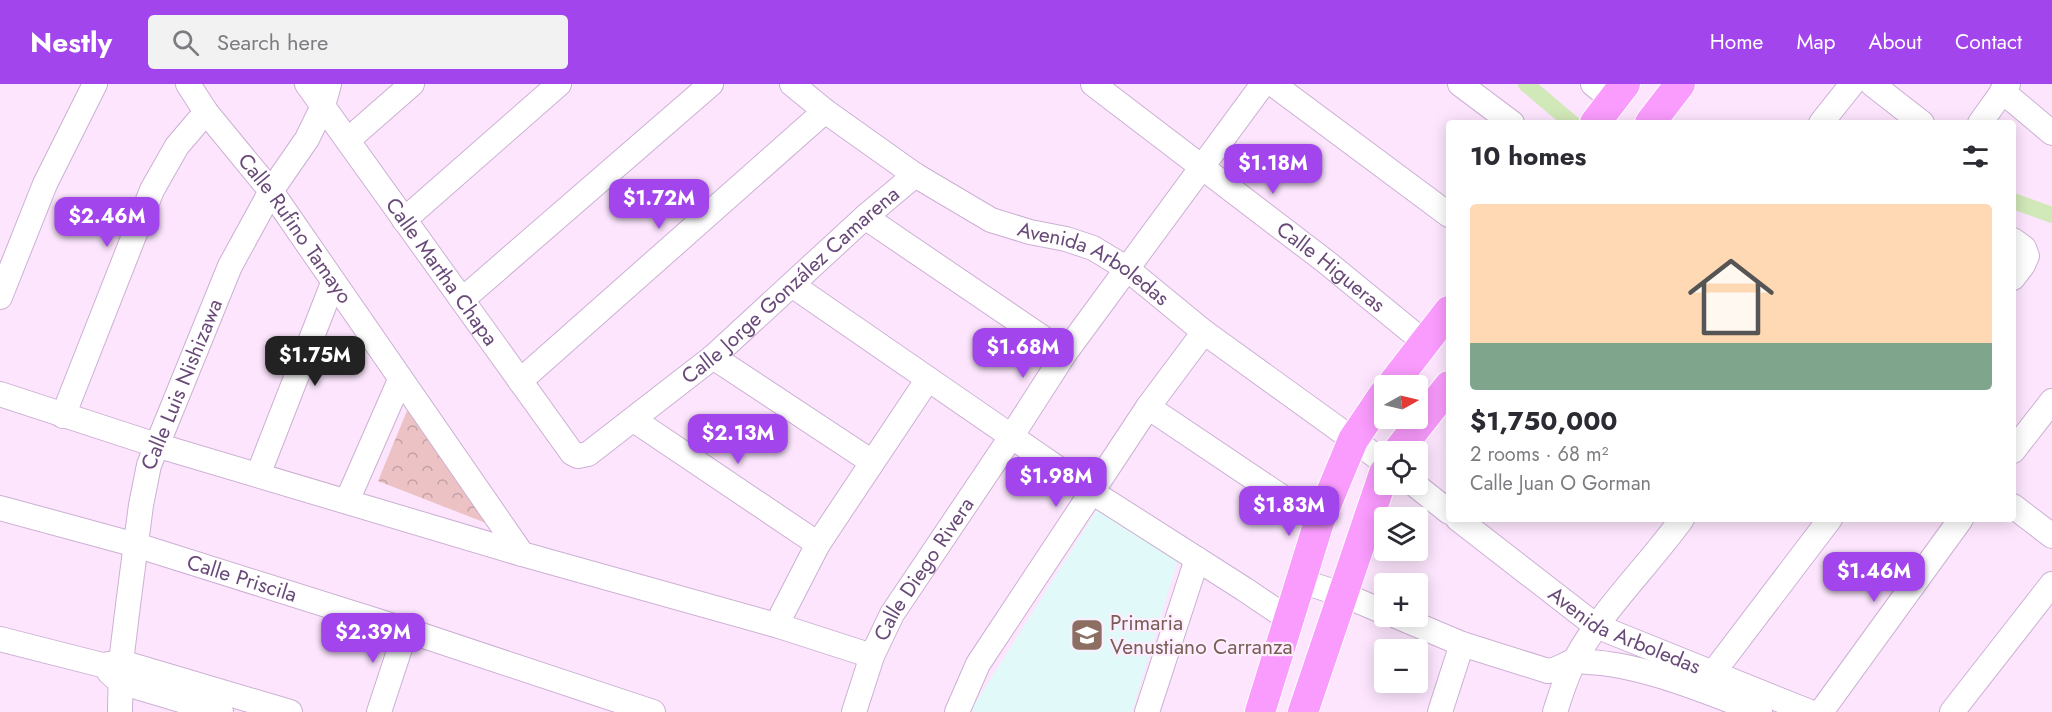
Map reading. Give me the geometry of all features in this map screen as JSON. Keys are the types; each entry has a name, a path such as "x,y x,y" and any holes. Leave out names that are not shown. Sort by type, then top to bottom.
{"main road":[{"path":"1652,120 1680,84"},
{"path":"1399,375 1446,314"},
{"path":"1406,441 1446,390"},
{"path":"1260,712 1290,620 1318,522 1353,440 1374,409"},
{"path":"1303,712 1377,495"}],"street":[{"path":"0,297 45,184 95,84"},
{"name":"Calle Rufino Tamayo","path":"188,84 206,112 271,191 522,554"},
{"name":"Calle Martha Chapa","path":"307,84 326,95 348,140 572,453 578,456"},
{"path":"348,140 412,84"},
{"path":"404,220 559,84"},
{"path":"463,299 711,84"},
{"name":"Avenida Arboledas","path":"792,84 825,111 915,176 991,220 1093,248 1126,268 1204,332 1374,455"},
{"name":"Calle Higueras","path":"1093,84 1325,261 1424,342"},
{"name":"Calle Diego Rivera","path":"854,712 872,656 892,614 1065,353 1263,84"},
{"path":"1273,84 1446,213"},
{"path":"1460,84 1508,120"},
{"path":"1823,120 1852,84"},
{"path":"1872,84 1918,120"},
{"path":"1982,120 2005,88 2052,133"},
{"name":"Calle Luis Nishizawa","path":"120,712 114,670 149,465 230,266 271,191 307,139 326,95"},
{"path":"520,381 825,111"},
{"path":"63,416 152,190 177,146 206,112"},
{"name":"Calle Jorge González Camarena","path":"578,456 588,454 713,357 865,217 915,176"},
{"path":"865,217 1065,353"},
{"path":"2016,242 2024,248 2027,256 2016,274"},
{"path":"258,475 333,283"},
{"path":"792,285 1092,492 1290,620"},
{"path":"957,712 978,664 1148,407 1204,332"},
{"path":"713,357 872,462"},
{"path":"779,626 782,614 818,544 928,379"},
{"path":"347,501 400,380"},
{"path":"0,394 156,445 522,554 779,626 872,656"},
{"path":"2016,446 2052,401"},
{"path":"1148,407 1318,522"},
{"path":"634,420 818,544"},
{"path":"1428,495 1446,510"},
{"name":"Calle Priscila","path":"0,508 136,545 406,630 653,712"},
{"path":"2016,508 2052,536"},
{"name":"Avenida Arboledas","path":"1462,522 1596,626 1706,682 1810,712"},
{"path":"1555,712 1574,661 1596,626 1658,553 1672,522"},
{"path":"1706,682 1828,522"},
{"path":"1821,712 1959,522"},
{"path":"1147,712 1197,559"},
{"path":"1301,581 1374,608"},
{"path":"1952,712 2052,584"},
{"path":"1421,627 1462,644 1548,671 1558,670 1574,661 1603,663 1706,682 1760,712"},
{"path":"379,712 406,630"},
{"path":"0,639 260,708 290,712"},
{"path":"1440,712 1462,644"},
{"path":"114,670 221,712"}],"shaded area":[{"name":"Primaria Venustiano Carranza","path":"1098,508 1178,560 1132,712 976,712 971,710"}],"green space":[{"path":"409,406 491,525 378,481"}],"waterway":[{"path":"1526,84 1568,120"},
{"path":"2016,202 2052,215"}],"place":[{"name":"Primaria Venustiano Carranza","path":"1087,635"}]}
